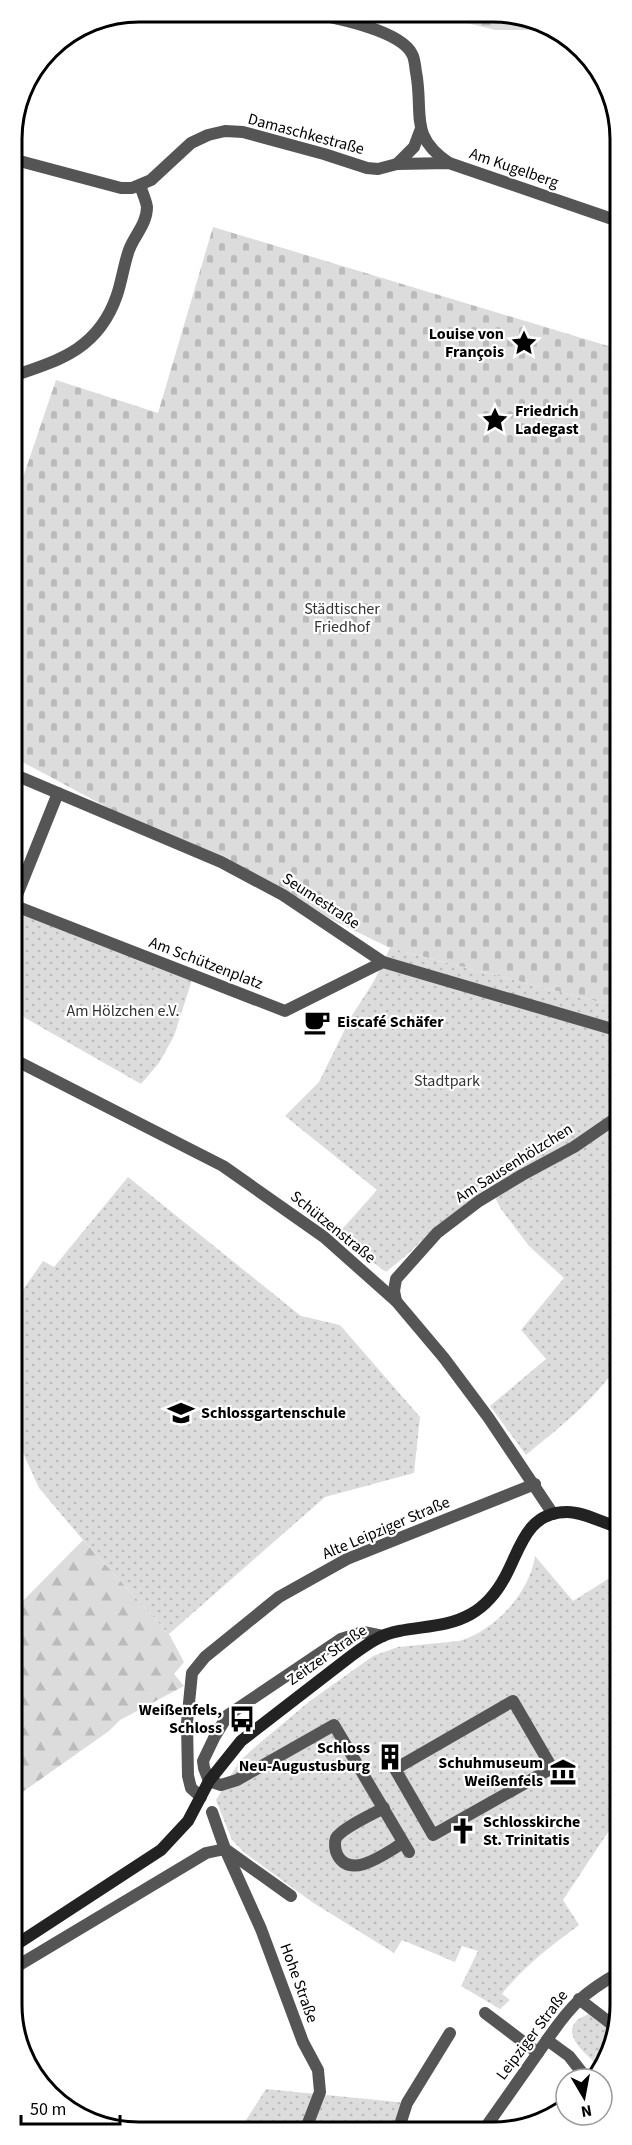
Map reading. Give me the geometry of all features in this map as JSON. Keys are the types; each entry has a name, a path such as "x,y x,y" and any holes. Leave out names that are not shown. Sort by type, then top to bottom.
{"main road":[{"path":"553,1514 576,1513 609,1524"},
{"name":"Zeitzer Straße","path":"22,1941 161,1850 188,1821 209,1781 241,1741 351,1656 383,1636 399,1630 453,1622 477,1610 498,1587 527,1532 541,1520 553,1514"}],"street":[{"path":"352,22 366,25 397,40 412,53 418,85 420,131 414,147 397,164"},
{"name":"Damaschkestraße","path":"140,185 151,180 191,143 208,135 225,131 243,132 367,168 378,169 397,164"},
{"path":"420,131 430,147 449,163"},
{"path":"23,162 121,188 140,185 147,207 144,221 130,248 116,297 101,327 76,352 50,364 23,372"},
{"name":"Am Kugelberg","path":"397,164 449,163 610,218"},
{"name":"Seumestraße","path":"23,778 221,862 284,895 383,962 610,1028"},
{"name":"Am Schützenplatz","path":"23,881 58,793"},
{"name":"Am Schützenplatz","path":"23,909 285,1011 383,962"},
{"name":"Schützenstraße","path":"23,1064 223,1166 324,1237 396,1301 463,1383 535,1484 553,1514"},
{"name":"Am Sausenhölzchen","path":"396,1301 394,1291 396,1279 437,1233 479,1201 574,1147 609,1123"},
{"name":"Alte Leipziger Straße","path":"201,1797 191,1788 188,1776 188,1723 192,1673 205,1657 279,1597 347,1559 535,1484"},
{"path":"383,1636 363,1632 341,1639 228,1715 203,1761 209,1781 221,1785 237,1780 334,1725 384,1808 406,1847 355,1866 345,1864 338,1856 335,1839 341,1832 384,1808"},
{"path":"513,1701 552,1768 433,1835 395,1768 513,1701"},
{"name":"Hohe Straße","path":"212,1812 225,1849 261,1929 303,2042 318,2070 320,2092 308,2122"},
{"path":"22,1963 206,1853 225,1849 291,1896"},
{"name":"Leipziger Straße","path":"489,2122 579,1999 609,1979"},
{"path":"579,1999 608,2021"},
{"path":"485,2013 538,2053"},
{"path":"401,2122 407,2103 450,2033"},
{"path":"547,2040 569,2056 578,2067"}],"green space":[{"path":"463,22 492,22 534,30 495,30"},
{"name":"Städtischer Friedhof","path":"213,227 610,347 610,1005 390,948 161,836 23,762 23,478 56,380 158,413"},
{"name":"Am Hölzchen e.V.","path":"23,915 192,980 174,1036 159,1063 141,1084 23,1016"},
{"name":"Stadtpark","path":"390,948 610,1005 609,1377 564,1424 526,1455 490,1406 546,1359 521,1330 564,1278 529,1246 501,1209 489,1186 434,1228 386,1272 337,1235 377,1190 285,1116 319,1082 351,1017 374,981"},
{"path":"128,1177 301,1316 340,1325 420,1417 414,1473 325,1497 169,1634 39,1488 22,1451 22,1291 43,1261 54,1267"},
{"path":"83,1540 169,1634 184,1662 174,1674 184,1686 120,1720 109,1731 22,1792 22,1602"},
{"path":"535,1556 573,1601 608,1579 609,1581 609,1830 563,1900 579,1925 519,1975 502,1994 510,2000 500,2009 461,1986 478,1951 462,1946 455,1962 402,1940 394,1953 312,1902 245,1853 232,1840 216,1800 239,1762 310,1701 373,1656 398,1647 459,1641 485,1629 509,1608 532,1570"},
{"path":"589,2014 607,2025 601,2050 595,2062 574,2040 573,2026 578,2019"},
{"path":"266,2089 407,2103 398,2122 245,2122"}],"place":[{"name":"Louise von François","path":"524,343"},
{"name":"Friedrich Ladegast","path":"495,420"},
{"name":"Eiscafé Schäfer","path":"317,1022"},
{"name":"Schlossgartenschule","path":"181,1413"},
{"name":"Weißenfels, Schloss","path":"242,1719"},
{"name":"Schloss Neu-Augustusburg","path":"390,1757"},
{"name":"Schuhmuseum Weißenfels","path":"563,1772"},
{"name":"Schlosskirche St. Trinitatis","path":"463,1831"}]}
